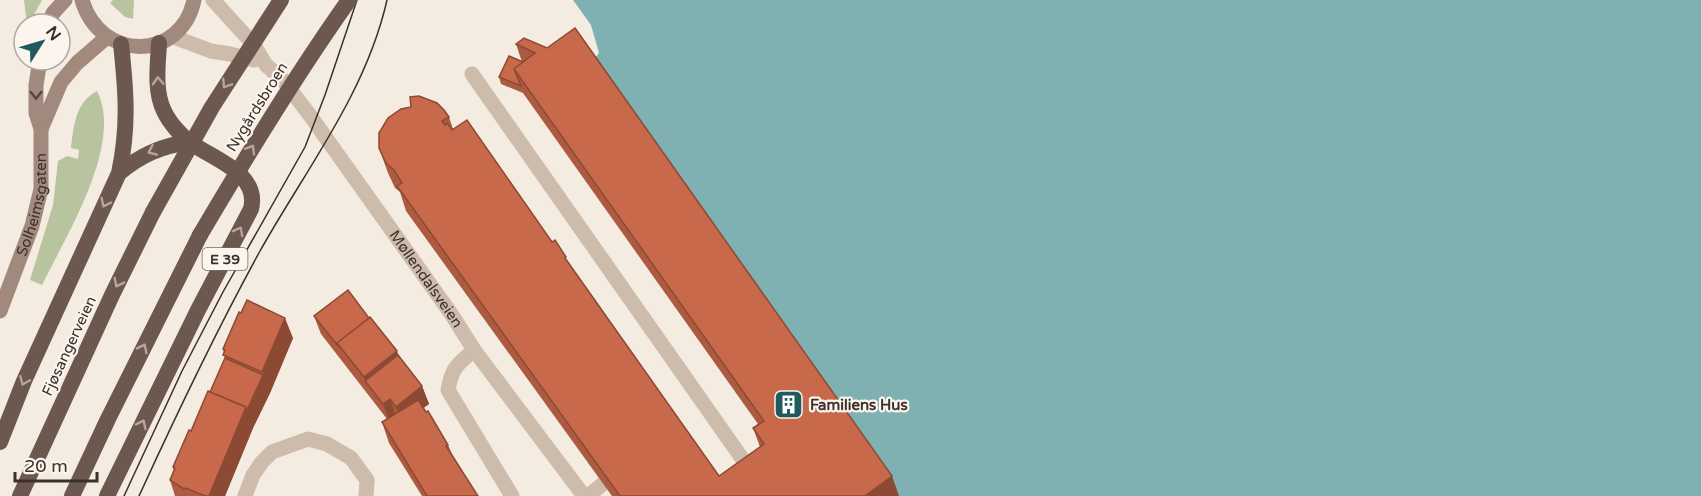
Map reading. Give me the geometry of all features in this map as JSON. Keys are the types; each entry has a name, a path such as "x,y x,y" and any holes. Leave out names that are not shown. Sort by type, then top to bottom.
{"highway":[{"name":"Fjøsangerveien","path":"20,496 153,212 212,107 281,0"},
{"name":"Nygårdsbroen","path":"72,496 108,418 200,236 258,138 349,0"},
{"name":"E 39","path":"108,496 253,202 245,180 222,161 189,142 164,111 159,96 165,39"},
{"path":"0,442 29,370 119,173 126,143 127,119 114,41"},
{"path":"119,173 137,158 154,150 189,142"}],"main road":[{"path":"55,12 65,0"},
{"path":"82,0 86,13 95,27 114,41 147,46 165,39 185,21 194,0"},
{"name":"Solheimsgaten","path":"42,129 62,82 77,63 114,41"},
{"name":"Solheimsgaten","path":"0,311 32,226 41,189 42,129 36,113 38,72"}],"street":[{"name":"Møllendalsveien","path":"213,0 254,45 266,64 282,79 309,114 452,315 474,350 586,496"},
{"name":"Møllendalsveien","path":"165,39 266,64"},
{"path":"471,74 757,479"},
{"path":"474,350 452,372 448,390 512,496"},
{"path":"244,496 261,462 272,452 308,439 327,444 351,458 368,480 366,496"},
{"path":"586,496 604,483"}],"green space":[{"path":"24,0 42,0 36,12 26,12"},
{"path":"113,0 134,0 133,19 125,17 110,3"},
{"path":"97,91 103,113 103,137 98,163 89,190 42,285 30,280 53,205 58,161 67,156 78,159 79,150 71,148 77,115 84,102"}],"water":[{"path":"573,0 1701,0 1701,496 898,496 592,62 599,53 591,25"}],"building":[{"path":"575,28 892,476 865,496 620,496 397,186 402,183 394,170 386,163 379,148 379,133 388,118 401,109 411,107 410,97 419,96 437,103 449,117 442,121 445,125 447,123 452,130 467,120 552,242 555,240 565,258 719,476 764,444 753,428 764,421 514,69 535,53 516,44 524,38 547,48"},
{"path":"509,56 523,62 514,69 521,86 499,77"},
{"path":"348,290 369,318 337,343 338,346 314,316"},
{"path":"247,300 285,318 262,372 223,355 225,350 223,349 239,312 241,313"},
{"path":"370,317 397,351 364,377 337,343"},
{"path":"398,355 422,386 396,407 390,399 383,404 365,381"},
{"path":"225,358 263,375 247,410 246,407 210,392"},
{"path":"208,391 246,407 209,496 205,496 184,489 170,480 175,468 173,467"},
{"path":"418,400 426,412 428,411 448,445 446,446 478,496 427,496 382,422"}],"tram line":[{"path":"124,496 182,371 223,292 305,147 357,0"},
{"path":"139,496 197,372 244,281 350,99 365,67 387,0"}],"place":[{"name":"Familiens Hus","path":"789,405"}]}
